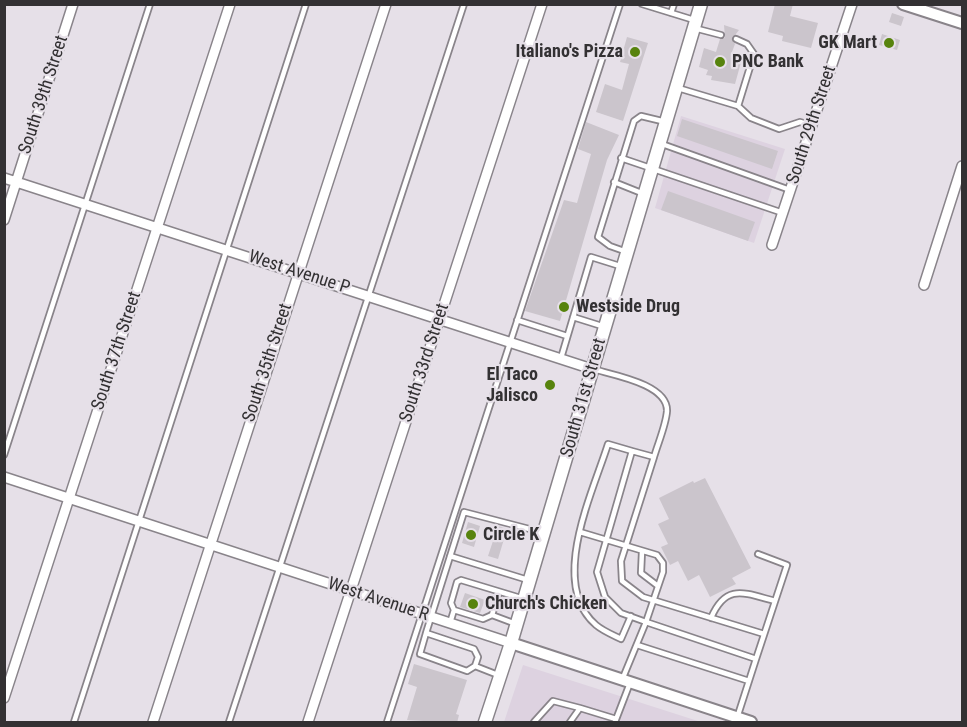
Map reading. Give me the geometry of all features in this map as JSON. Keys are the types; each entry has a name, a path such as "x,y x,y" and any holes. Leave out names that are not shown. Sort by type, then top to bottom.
{"main road":[{"name":"South 31st Street","path":"485,723 517,624 701,4"}],"street":[{"name":"South 39th Street","path":"4,220 73,4"},
{"name":"South 37th Street","path":"4,699 230,4"},
{"name":"South 35th Street","path":"153,723 386,4"},
{"name":"South 33rd Street","path":"309,723 542,4"},
{"name":"South 29th Street","path":"772,245 852,4"},
{"path":"903,4 932,9 963,23"},
{"path":"924,285 963,166"},
{"name":"West Avenue P","path":"4,178 592,369"},
{"name":"West Avenue R","path":"4,477 751,723"}],"lane":[{"path":"4,454 150,4"},
{"path":"74,723 306,4"},
{"path":"229,723 464,4"},
{"path":"426,633 474,649 478,657 475,666 467,671 420,654 426,633 426,616 510,342 620,4"},
{"path":"642,4 671,13 721,35"},
{"path":"671,13 674,4"},
{"path":"736,39 747,44 754,54 738,106"},
{"path":"676,88 738,106 751,118 779,129 800,122 812,126"},
{"path":"627,252 610,246 598,237 621,158 634,121 641,116 666,122"},
{"path":"659,143 791,190"},
{"path":"621,158 783,213"},
{"path":"614,182 644,194"},
{"path":"561,358 591,257 622,267"},
{"path":"573,317 605,327"},
{"path":"517,320 567,336"},
{"path":"592,369 651,387 662,395 667,410 620,568 622,581 633,592 653,600 764,634"},
{"path":"631,616 621,639 596,625 585,610 573,569 580,532 608,444 654,457"},
{"path":"632,451 597,572 605,597 621,613 756,659"},
{"path":"387,723 467,510 544,533"},
{"path":"534,723 553,701 616,721 637,645 658,586 663,563 657,555 580,532"},
{"path":"642,551 641,573 658,586"},
{"path":"737,718 787,565 758,554"},
{"path":"450,556 530,580"},
{"path":"450,623 454,610 451,603 458,582 461,580 524,599"},
{"path":"492,615 499,591"},
{"path":"711,618 718,601 736,592 775,601"},
{"path":"454,610 483,619 492,615 517,624"},
{"path":"637,645 749,681"},
{"path":"475,666 500,676"},
{"path":"570,723 580,708"}],"shaded area":[{"path":"681,116 785,149 754,243 655,208"},
{"path":"523,665 701,722 504,722"}],"building":[{"path":"775,4 793,4 790,16 818,23 811,48 782,41 783,36 768,32"},
{"path":"892,13 904,17 901,26 889,22"},
{"path":"724,25 739,30 732,39 735,44 732,52 743,55 735,84 711,80 712,76 706,75 708,70 699,67 704,48 716,52 720,39 725,38"},
{"path":"882,34 900,40 897,50 879,45"},
{"path":"627,37 648,43 623,121 596,112 605,84 622,90 629,64 620,62"},
{"path":"682,119 778,151 772,169 677,136"},
{"path":"586,122 619,135 607,160 560,321 525,311 564,200 577,203 591,154 578,149"},
{"path":"668,191 755,222 748,241 661,210"},
{"path":"705,478 751,568 732,578 736,584 710,597 699,575 688,581 678,561 670,565 661,547 668,544 658,524 669,519 659,498 693,481 694,483"},
{"name":"Circle K","path":"468,522 480,526 474,547 462,543"},
{"path":"498,526 507,529 498,559 488,556"},
{"name":"Church's Chicken","path":"465,593 485,600 480,613 460,607"},
{"path":"414,664 467,680 456,714 459,715 457,723 407,720 417,687 408,684"}],"place":[{"name":"GK Mart","path":"889,43"},
{"name":"Italiano's Pizza","path":"635,52"},
{"name":"PNC Bank","path":"720,62"},
{"name":"Westside Drug","path":"564,307"},
{"name":"El Taco Jalisco","path":"550,385"},
{"name":"Circle K","path":"471,535"},
{"name":"Church's Chicken","path":"473,604"}]}
